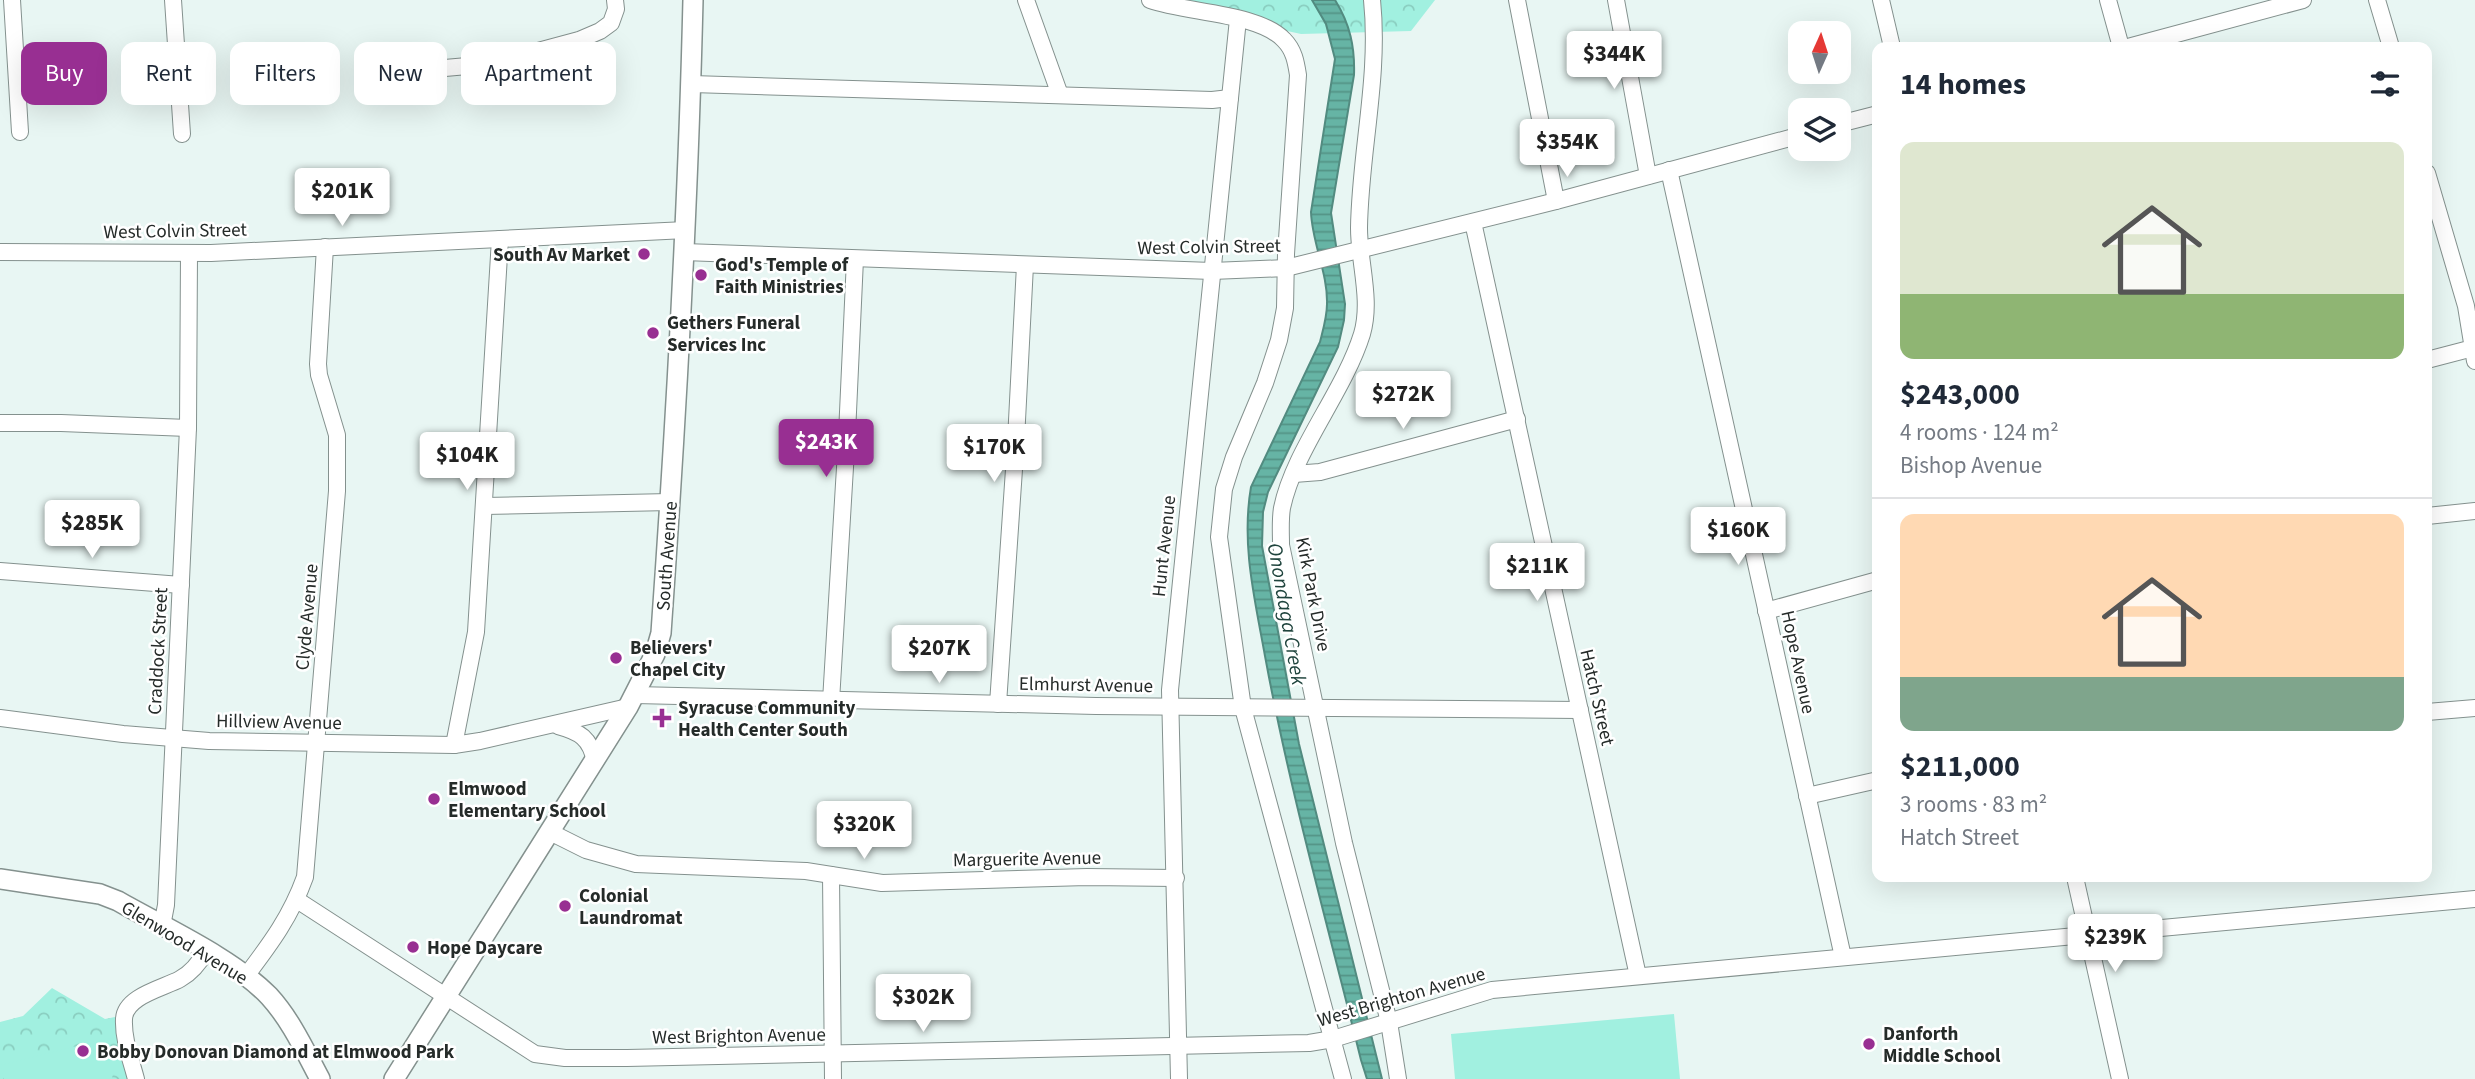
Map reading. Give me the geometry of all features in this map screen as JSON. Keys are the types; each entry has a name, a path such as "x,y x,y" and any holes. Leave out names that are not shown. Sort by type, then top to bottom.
{"main road":[{"name":"South Avenue","path":"394,1079 632,701 655,654 661,633 684,252 694,0"},
{"name":"Glenwood Avenue","path":"0,878 100,894 118,901 246,976 270,997 290,1024 320,1079"}],"street":[{"path":"0,1 13,0 20,132"},
{"path":"173,0 182,134"},
{"path":"447,68 490,64 600,32 611,23 616,9 615,0"},
{"path":"1026,0 1060,95"},
{"path":"1150,0 1266,27 1284,40 1294,55 1298,75 1285,308 1279,340 1265,383 1234,457 1224,489 1219,537 1243,708 1340,1037 1343,1079"},
{"name":"Kirk Park Drive","path":"1371,0 1374,44 1371,102 1362,175 1360,248 1365,297 1363,332 1294,474 1282,509 1281,545 1308,708 1352,879 1398,1079"},
{"path":"1517,0 1556,201"},
{"path":"1616,0 1648,176"},
{"path":"1881,0 1891,42"},
{"path":"2108,0 2119,42"},
{"path":"2147,42 2303,0"},
{"path":"2377,0 2390,42"},
{"name":"Hunt Avenue","path":"1179,1079 1171,706 1173,653 1238,19"},
{"path":"691,84 1212,100 1230,98"},
{"path":"1851,121 1872,116"},
{"name":"West Colvin Street","path":"684,252 1212,271 1286,268 1556,201 1788,138"},
{"name":"Hope Avenue","path":"1669,170 1843,957"},
{"path":"2432,199 2466,306 2474,354 2432,358"},
{"name":"Hatch Street","path":"1472,222 1638,976"},
{"name":"West Colvin Street","path":"0,253 189,253 685,230"},
{"path":"453,745 475,632 500,239"},
{"name":"Clyde Avenue","path":"246,976 279,933 297,900 305,877 338,462 337,435 318,364 325,247"},
{"name":"Craddock Street","path":"162,926 166,905 188,428 189,253"},
{"path":"831,701 847,448 855,259"},
{"path":"998,704 1025,265"},
{"path":"1294,474 1320,472 1517,419"},
{"path":"0,423 188,428"},
{"path":"484,506 670,502"},
{"path":"2432,515 2475,511"},
{"path":"0,571 181,584"},
{"path":"1766,611 1872,582"},
{"name":"Hillview Avenue","path":"0,718 209,741 453,745 556,725 632,701"},
{"name":"Elmhurst Avenue","path":"632,701 1308,708"},
{"path":"1308,708 1580,710"},
{"path":"2432,712 2475,708"},
{"path":"556,725 579,732 589,741 595,761"},
{"path":"1807,796 1872,780"},
{"name":"Marguerite Avenue","path":"550,832 586,850 636,864 806,871 882,883 1087,877 1176,878"},
{"path":"831,875 833,1079"},
{"path":"2076,882 2120,1079"},
{"name":"West Brighton Avenue","path":"297,900 535,1054 627,1059 1309,1043 1340,1037 1492,990 2475,899"},
{"path":"136,1079 126,1038 125,1014 135,1001 147,993 182,978 199,963 206,951"}],"green space":[{"path":"1142,0 1435,0 1411,31 1301,34"},
{"path":"52,988 105,1019 115,1017 129,1079 0,1079 0,1022 23,1016"},
{"path":"1674,1014 1680,1079 1455,1079 1451,1034"},
{"name":"Bobby Donovan Diamond at Elmwood Park","path":"109,1038 114,1066 112,1079 4,1079 1,1065"}],"shaded area":[{"path":"1312,0 1335,0 1348,27 1354,55 1354,75 1331,213 1345,304 1344,320 1338,347 1268,492 1263,512 1262,546 1299,744 1382,1079 1367,1079 1361,1060 1275,707 1248,551 1251,487 1320,342 1326,314 1327,292 1311,212 1335,59 1326,24"}],"place":[{"name":"South Av Market","path":"644,254"},
{"name":"God's Temple of Faith Ministries","path":"701,275"},
{"name":"Gethers Funeral Services Inc","path":"653,333"},
{"name":"Believers' Chapel City","path":"616,658"},
{"name":"Syracuse Community Health Center South","path":"662,718"},
{"name":"Elmwood Elementary School","path":"434,799"},
{"name":"Colonial Laundromat","path":"565,906"},
{"name":"Hope Daycare","path":"413,947"},
{"name":"Danforth Middle School","path":"1869,1044"},
{"name":"Bobby Donovan Diamond at Elmwood Park","path":"83,1051"}],"water label":[{"name":"Onondaga Creek","path":"1287,614"}]}
